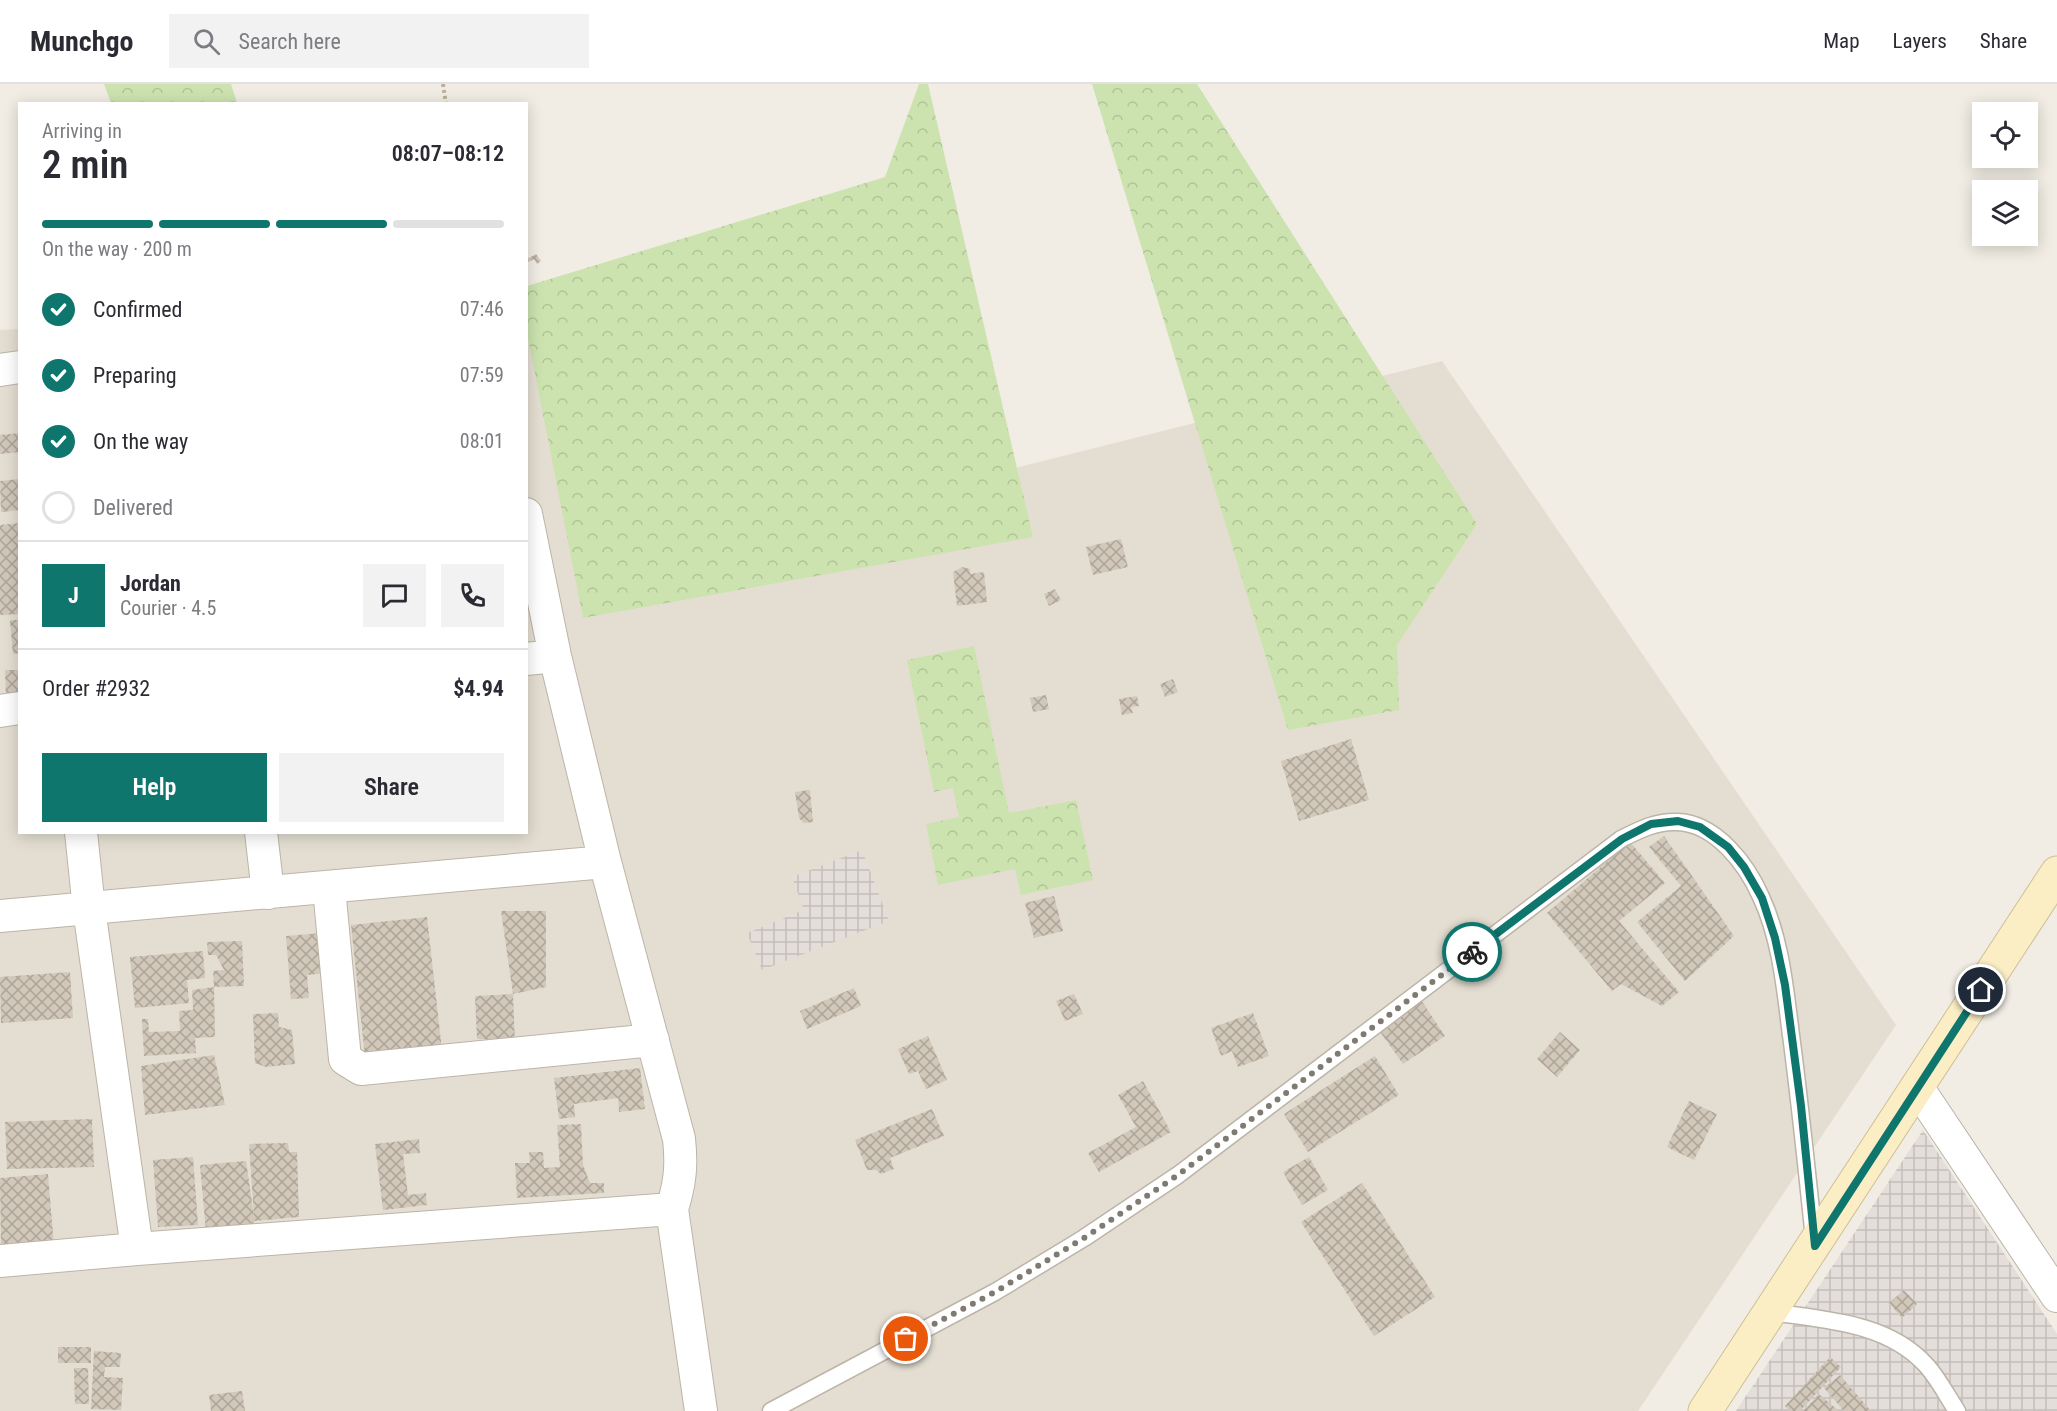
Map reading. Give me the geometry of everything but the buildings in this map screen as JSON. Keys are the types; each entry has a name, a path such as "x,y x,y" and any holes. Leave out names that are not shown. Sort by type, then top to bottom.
{"street":[{"path":"0,370 18,368"},
{"path":"528,533 541,657 605,862 679,1139 682,1161 680,1181 672,1209 701,1411"},
{"path":"0,711 18,708"},
{"path":"81,834 89,909 137,1248"},
{"path":"261,834 268,893"},
{"path":"0,916 605,862"},
{"path":"1705,1411 2057,873"},
{"path":"329,888 345,1059 361,1069 653,1040"},
{"path":"1917,1087 2057,1296"},
{"path":"0,1261 137,1248 672,1209"}],"lane":[{"path":"771,1411 995,1292 1084,1238 1178,1175 1622,839 1651,824 1678,821 1700,827 1728,847 1744,867 1762,898 1775,938 1785,985 1801,1106 1815,1246"},
{"path":"1771,1312 1861,1326 1883,1335 1905,1347 1926,1365 1957,1411"}],"path":[{"path":"443,84 446,102"}],"shaded area":[{"path":"528,328 676,553 1442,361 1896,1025 1638,1411 0,1411 0,330 18,329 18,834 528,834"},
{"path":"862,850 889,921 762,970 747,933 804,910 792,877"},
{"path":"1923,1130 2057,1334 2057,1411 1736,1411"}],"green space":[{"path":"104,84 231,84 237,102 111,102"},
{"path":"919,84 928,84 1033,537 583,618 528,338 528,286 885,177"},
{"path":"1092,84 1197,84 1477,524 1397,645 1399,710 1288,730"},
{"path":"974,646 1009,813 1076,800 1093,880 1021,895 1015,869 938,885 926,824 959,817 953,788 934,792 907,660"}],"way so far":[{"path":"906,1339 995,1292 1084,1238 1178,1175 1472,952"}],"route":[{"path":"1472,952 1622,839 1651,824 1678,821 1700,827 1728,847 1744,867 1762,898 1775,938 1785,985 1801,1106 1815,1246 1981,990"}]}
